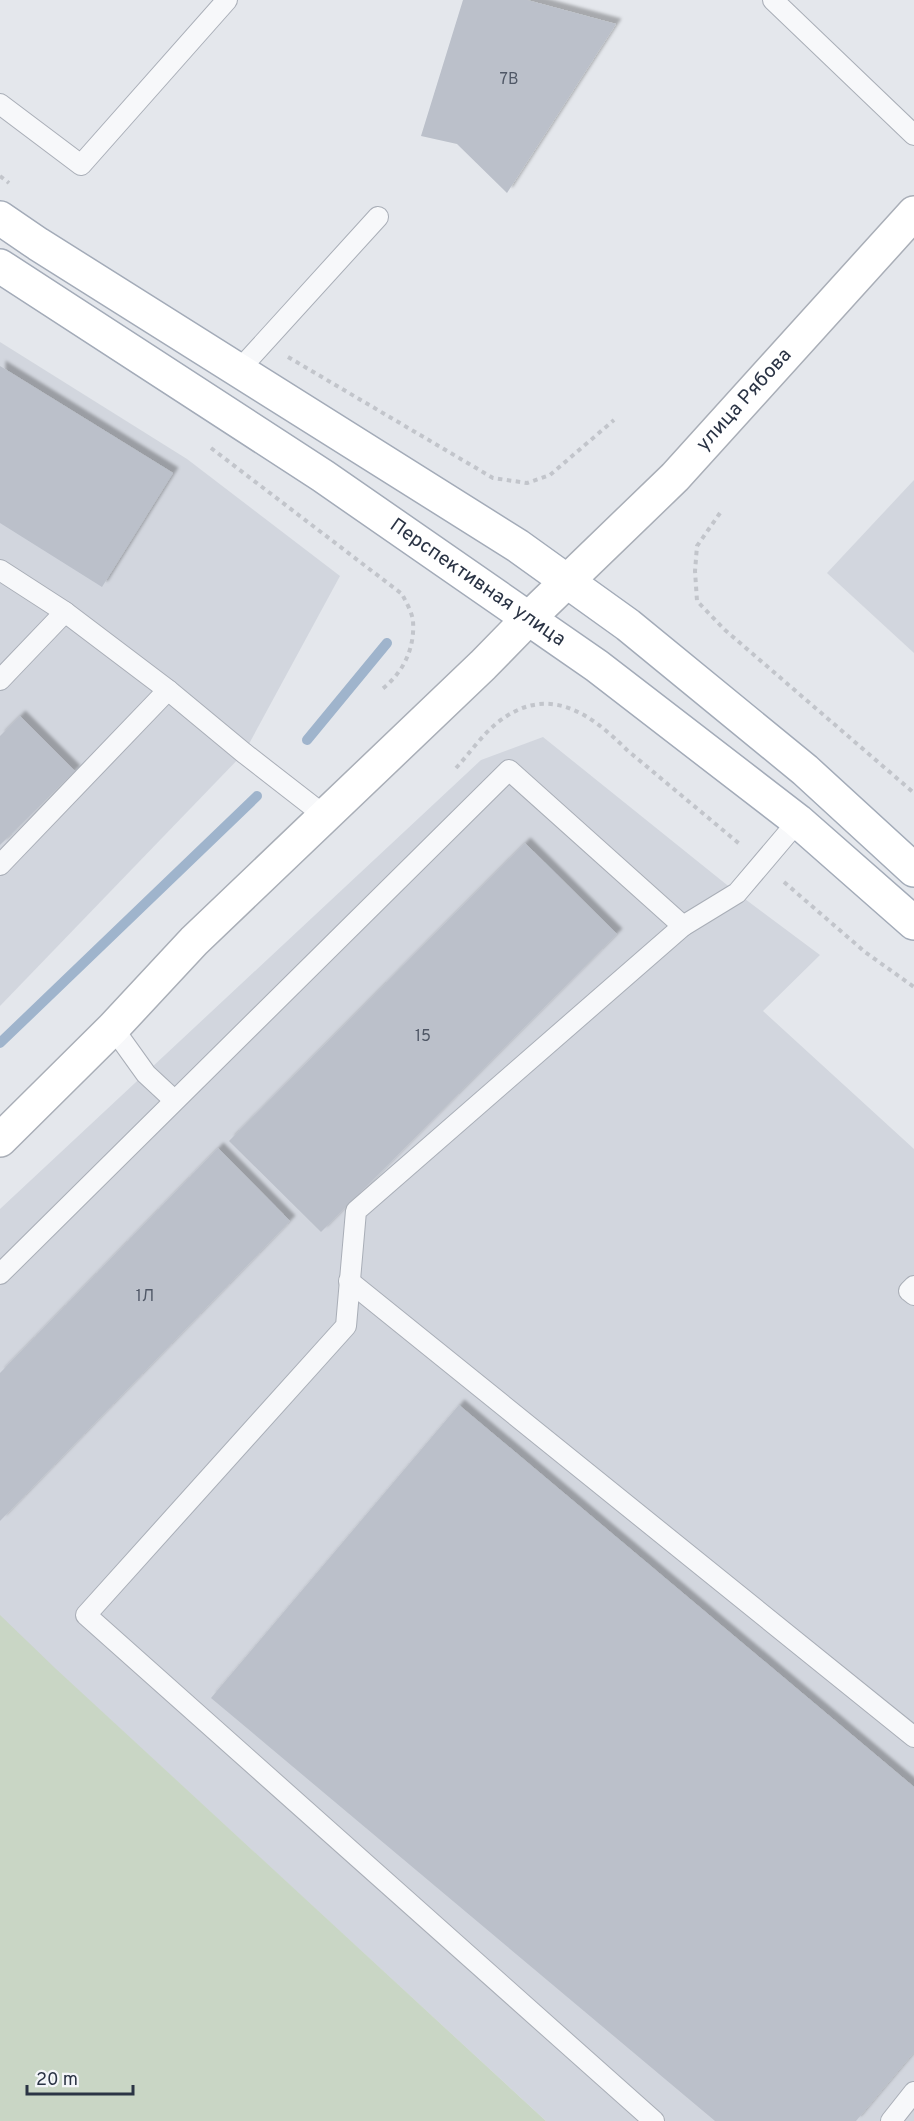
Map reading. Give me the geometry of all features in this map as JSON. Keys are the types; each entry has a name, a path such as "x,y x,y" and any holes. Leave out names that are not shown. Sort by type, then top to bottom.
{"main road":[{"name":"улица Рябова","path":"0,1140 113,1028 194,941 483,665 675,477 914,213"},
{"path":"0,218 518,546 628,625 805,770 914,870"},
{"name":"Перспективная улица","path":"8,272 323,476 597,666 798,820 914,923"}],"lane":[{"path":"0,104 81,165 227,0"},
{"path":"773,0 914,135"},
{"path":"239,370 378,217"},
{"path":"0,570 65,612 168,690 325,816"},
{"path":"0,680 65,612"},
{"path":"0,865 168,690"},
{"path":"0,1274 509,770 683,926"},
{"path":"654,2121 86,1616 346,1326 356,1210 683,926 737,893 798,820"},
{"path":"113,1028 146,1074 174,1100"},
{"path":"350,1281 914,1737"},
{"path":"914,1286 909,1291 914,1295"},
{"path":"891,2121 914,2092"}],"path":[{"path":"443,448 493,478 527,483 550,475 614,420"},
{"path":"720,513 697,546 695,571 697,601 724,630 914,793"},
{"path":"367,567 402,594 413,619 411,650 395,680 381,690"},
{"path":"456,768 497,723 530,704 559,705 583,713 612,735 627,750"}],"shaded area":[{"path":"0,342 187,459 340,576 244,753 0,1006"},
{"path":"914,480 914,653 827,573"},
{"path":"543,737 737,893 820,955 763,1011 914,1149 914,2121 546,2121 0,1618 0,1209 481,760"}],"green space":[{"path":"0,1615 55,1668 546,2121 0,2121"}],"building":[{"path":"463,0 527,0 616,24 507,193 457,144 421,136"},
{"path":"0,366 173,473 102,587 0,523"},
{"path":"20,716 75,771 0,845 0,736"},
{"path":"525,843 617,934 321,1232 229,1141"},
{"path":"218,1148 290,1221 0,1521 0,1373"},
{"path":"459,1405 914,1787 914,2052 856,2121 715,2121 211,1698"}],"waterway":[{"path":"307,740 387,643"},
{"path":"0,1043 257,796"}]}
